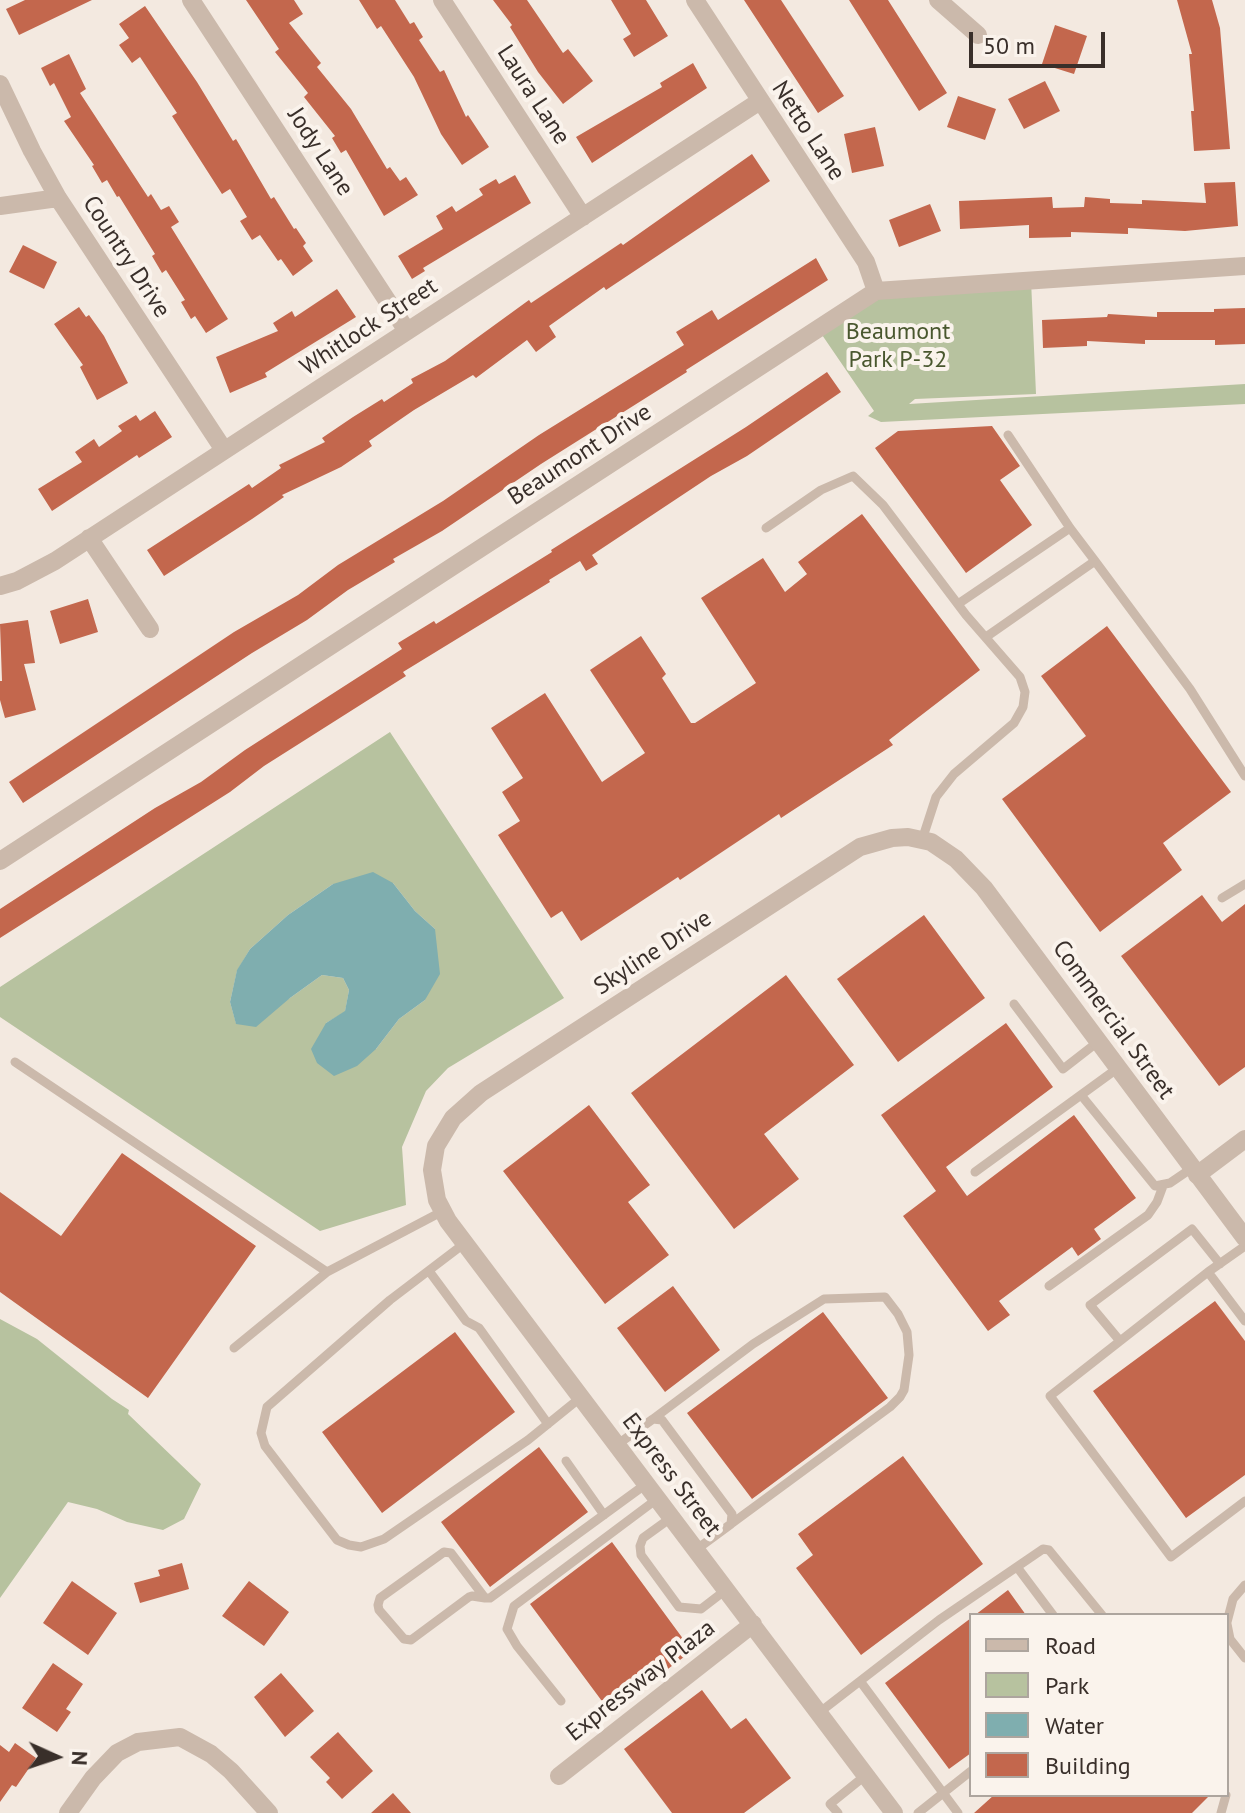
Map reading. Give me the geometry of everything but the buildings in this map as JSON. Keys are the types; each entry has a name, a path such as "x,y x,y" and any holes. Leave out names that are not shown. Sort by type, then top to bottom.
{"street":[{"name":"Jody Lane","path":"191,0 407,331"},
{"name":"Laura Lane","path":"442,0 583,217"},
{"name":"Netto Lane","path":"695,0 866,262 876,291"},
{"path":"938,0 978,35"},
{"name":"Country Drive","path":"0,84 58,198 224,450"},
{"name":"Whitlock Street","path":"0,586 17,581 55,561 760,101"},
{"path":"0,206 58,198"},
{"name":"Beaumont Drive","path":"0,861 876,291 1245,266"},
{"path":"89,538 150,629"},
{"name":"Skyline Drive","path":"433,1158 436,1146 453,1118 481,1093 860,847 892,838 926,841"},
{"name":"Commercial Street","path":"926,841 956,859 984,888 1245,1238"},
{"path":"1194,1171 1245,1139"},
{"name":"Express Street","path":"433,1158 437,1200 465,1243 894,1813"},
{"name":"Expressway Plaza","path":"559,1776 753,1624"},
{"path":"68,1813 93,1778 117,1753 138,1742 180,1737 211,1754 231,1771 269,1813"}],"lane":[{"path":"1008,435 1070,528 1190,689 1245,776"},
{"path":"766,528 821,490 853,476 883,505 958,604 1020,677 1025,692 1023,707 1014,723 954,774 936,797 926,841"},
{"path":"958,604 1070,528"},
{"path":"986,637 1095,561"},
{"path":"1222,898 1245,884"},
{"path":"1014,1004 1063,1069 1099,1041"},
{"path":"15,1062 327,1272"},
{"path":"975,1172 1118,1068"},
{"path":"1081,1095 1155,1186 1163,1186 1194,1171"},
{"path":"1049,1286 1148,1215 1163,1186"},
{"path":"234,1348 327,1272 443,1211"},
{"path":"1120,1341 1090,1305 1192,1229 1220,1264"},
{"path":"465,1243 390,1300 267,1407 261,1433 265,1446 337,1540 361,1547 384,1539 548,1424 580,1398"},
{"path":"1245,1246 1050,1396 1171,1557 1245,1501"},
{"path":"429,1271 466,1321 479,1328 548,1424"},
{"path":"1208,1272 1245,1321"},
{"path":"618,1444 753,1344 824,1299 885,1297 898,1314 907,1332 909,1355 904,1390 900,1397 697,1549"},
{"path":"653,1419 662,1420 732,1514 731,1524"},
{"path":"566,1461 604,1515"},
{"path":"485,1598 451,1553 444,1552 380,1598 378,1605 404,1639 411,1640 469,1597 485,1598 490,1598 646,1484"},
{"path":"561,1701 507,1629 514,1606 657,1499"},
{"path":"672,1517 643,1538 640,1546 641,1555 679,1607 701,1609 727,1589"},
{"path":"820,1712 939,1620 1043,1549 1049,1550 1100,1613"},
{"path":"1017,1567 1052,1613"},
{"path":"1229,1615 1233,1599 1245,1585"},
{"path":"1229,1634 1245,1658"},
{"path":"860,1681 958,1813"},
{"path":"918,1813 969,1773"},
{"path":"838,1813 830,1804 866,1775"}],"green space":[{"name":"Beaumont Park P-32","path":"1031,280 1036,394 915,399 909,404 1245,384 1245,404 881,422 868,416 874,411 818,329 876,291"},
{"path":"390,732 564,998 448,1068 426,1091 402,1147 406,1205 320,1231 0,1017 0,987","holes":["393,883 415,911 435,929 425,1000 399,1019 376,1049 326,1023 345,1012 349,990 343,978 322,975 290,998 236,1023 230,1002 237,971 250,949 288,915 333,884"]},
{"path":"0,1319 37,1339 129,1410 128,1414 201,1484 184,1519 163,1530 127,1522 97,1509 68,1502 0,1598"}],"water":[{"path":"373,872 393,883 415,911 435,929 440,974 425,1000 399,1019 376,1049 357,1066 334,1076 317,1063 311,1049 326,1023 345,1011 349,990 343,978 322,975 256,1027 236,1024 230,1002 237,970 250,949 288,915 333,884"}]}
